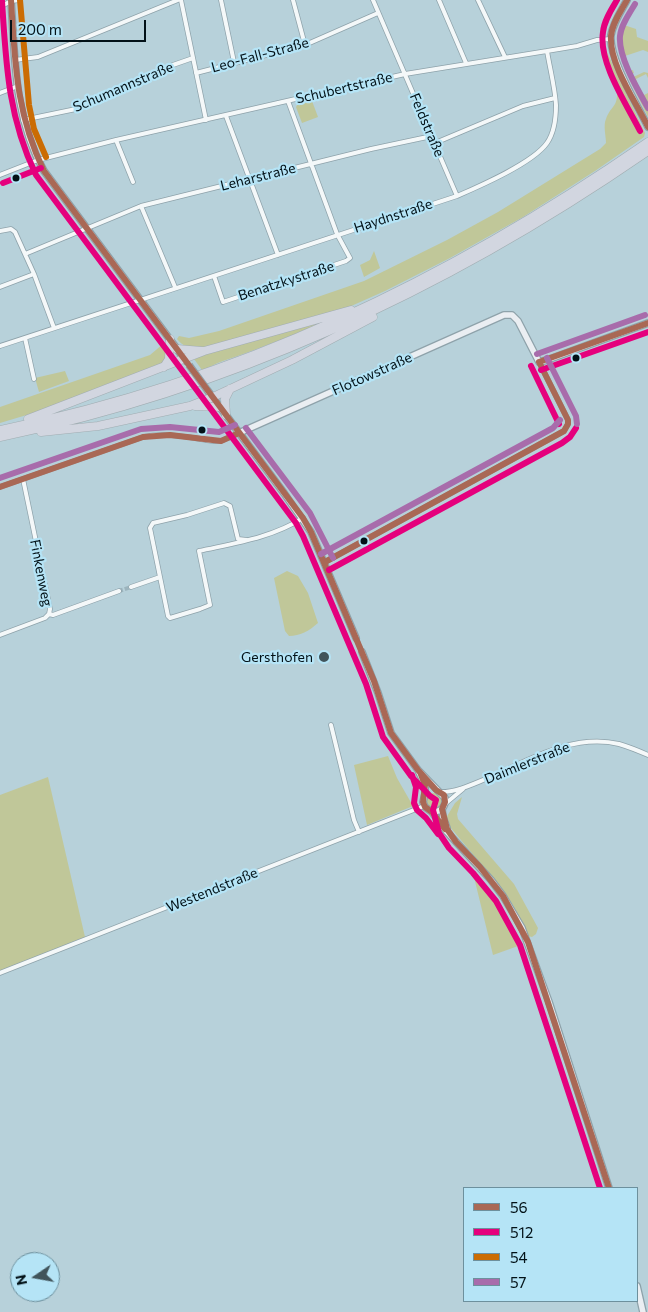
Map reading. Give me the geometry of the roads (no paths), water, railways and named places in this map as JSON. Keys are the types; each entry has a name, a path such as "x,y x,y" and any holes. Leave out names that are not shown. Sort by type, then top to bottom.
{"highway":[{"path":"1,432 184,380 284,343 374,303 498,239 648,142"},
{"path":"190,406 211,394 230,390 349,331 409,295 535,225 648,151"},
{"path":"21,433 136,403 219,376 319,336 409,295"},
{"path":"1,432 164,367 187,362 204,351 374,303"},
{"path":"164,367 169,359 170,339"},
{"path":"177,349 204,351"},
{"path":"226,415 225,399 230,390"},
{"path":"1,432 21,433 87,428 190,406 220,407"}],"main road":[{"path":"626,0 614,26 611,39 614,55 648,127"},
{"path":"11,1 22,120 38,160 44,171 303,518 312,532 356,638"},
{"name":"Flotowstraße","path":"239,433 504,316 512,315 518,321 539,362"},
{"path":"539,362 648,323"},
{"path":"362,652 389,728 418,770 445,798 443,807 444,822 456,842"},
{"path":"418,770 425,785 424,806 432,812 503,896 525,935 609,1187"},
{"path":"425,794 430,791 438,791"},
{"path":"432,812 437,812 443,807"},
{"path":"638,1290 643,1312"}],"street":[{"path":"0,7 11,1 20,0"},
{"path":"15,60 38,57 179,0 206,120"},
{"path":"221,0 234,62"},
{"path":"293,0 305,45"},
{"name":"Feldstraße","path":"373,0 457,196"},
{"path":"439,0 466,63"},
{"path":"478,0 505,57"},
{"name":"Leo-Fall-Straße","path":"196,73 305,45 378,13"},
{"name":"Schubertstraße","path":"0,175 38,160 116,140 405,74 547,51 605,38 611,39"},
{"name":"Haydnstraße","path":"0,346 457,196 494,179 541,150 547,144 552,134 555,118 554,98 547,51"},
{"name":"Schumannstraße","path":"22,120 76,109 168,67 193,58"},
{"path":"0,93 18,86"},
{"path":"435,143 523,106 554,98"},
{"path":"288,101 337,234"},
{"path":"226,116 278,255"},
{"name":"Leharstraße","path":"25,254 141,206 432,136"},
{"path":"116,140 133,182"},
{"path":"141,206 175,287"},
{"path":"0,231 11,229 15,232 34,274 54,328"},
{"name":"Benatzkystraße","path":"214,276 223,302 346,261 350,258 337,234"},
{"path":"0,287 34,274"},
{"path":"25,338 34,379"},
{"path":"325,562 564,431 568,424 566,416 539,362"},
{"path":"0,487 143,437 168,434 214,441 239,433"},
{"name":"Finkenweg","path":"0,634 45,618 49,614 48,601 22,479"},
{"path":"247,540 238,539 230,506 224,503 187,516 153,523 150,528 170,618 207,607 210,602 199,551 247,540 278,532 303,518"},
{"path":"131,587 160,577"},
{"path":"49,614 53,615 119,591"},
{"path":"331,725 354,820 359,832"},
{"name":"Daimlerstraße","path":"438,791 464,788 560,747 582,742 595,741 620,744 648,755"},
{"name":"Daimlerstraße","path":"443,807 464,788"},
{"name":"Westendstraße","path":"0,973 424,806"}],"tunnel":[{"path":"119,591 131,587"},
{"path":"356,638 362,652"}],"place":[{"name":"Gersthofen","path":"324,657"}]}
